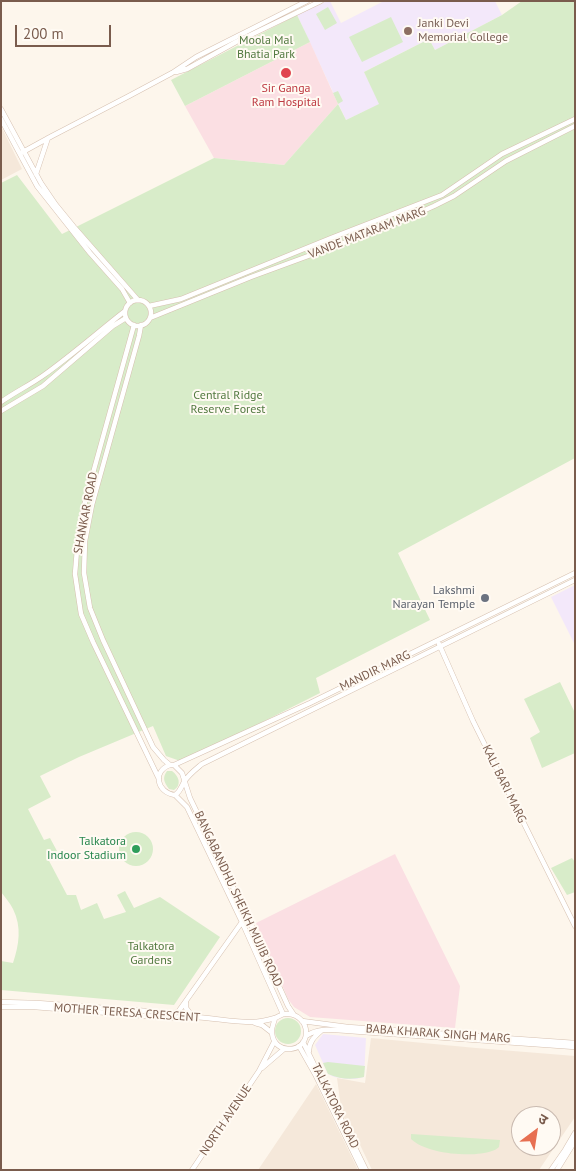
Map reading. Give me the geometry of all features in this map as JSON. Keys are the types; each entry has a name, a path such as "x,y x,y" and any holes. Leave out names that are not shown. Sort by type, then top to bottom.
{"main road":[{"path":"23,152 172,73 196,57 308,1"},
{"path":"172,73 188,69 236,42 320,1"},
{"path":"1,109 38,186 90,253 122,289 130,303"},
{"path":"1,119 56,205 138,300 149,306 151,312 150,318 146,322 141,325 134,325 126,318 125,311"},
{"name":"VANDE MATARAM MARG","path":"149,306 181,299 442,195 502,154 575,119"},
{"name":"VANDE MATARAM MARG","path":"150,318 251,277 387,227 434,206 454,196 506,161 575,126"},
{"path":"36,174 48,138"},
{"path":"502,154 506,161"},
{"path":"458,184 462,190"},
{"path":"1,402 43,376 125,311 130,303 138,300"},
{"path":"1,411 43,386 126,318"},
{"name":"SHANKAR ROAD","path":"134,325 85,502 78,538 75,574 81,614 159,778"},
{"name":"SHANKAR ROAD","path":"141,325 92,505 85,541 84,573 90,608 103,640 153,747 164,760 172,765"},
{"name":"MANDIR MARG","path":"172,765 310,703 575,573"},
{"name":"MANDIR MARG","path":"184,781 202,764 575,580"},
{"path":"553,584 557,589"},
{"name":"KALI BARI MARG","path":"439,640 473,722 575,926"},
{"name":"KALI BARI MARG","path":"441,646 575,920"},
{"path":"172,765 182,773 184,781 180,790 175,795 172,795 160,785 159,778 161,770 172,765"},
{"name":"BANGABANDHU SHEIKH MUJIB ROAD","path":"184,781 190,798 294,1015"},
{"name":"BANGABANDHU SHEIKH MUJIB ROAD","path":"175,795 187,807 242,922 283,1014"},
{"path":"193,1017 186,1008 186,1001 242,922"},
{"path":"234,933 248,935"},
{"name":"MOTHER TERESA CRESCENT","path":"1,1002 174,1013 178,1012 186,1001"},
{"name":"MOTHER TERESA CRESCENT","path":"1,1007 34,1007 171,1018 193,1017 253,1022 262,1025 271,1032"},
{"path":"283,1014 294,1015 302,1021 306,1030 303,1042 291,1049 284,1049 278,1046 274,1042 271,1032 275,1018 283,1014"},
{"name":"MOTHER TERESA CRESCENT","path":"253,1022 275,1018"},
{"name":"BABA KHARAK SINGH MARG","path":"302,1021 348,1027 575,1043"},
{"path":"309,1054 311,1040 322,1030"},
{"name":"BABA KHARAK SINGH MARG","path":"306,1036 314,1031 322,1030 575,1047"},
{"name":"NORTH AVENUE","path":"192,1170 259,1071 274,1042"},
{"name":"TALKATORA ROAD","path":"303,1042 366,1170"},
{"name":"TALKATORA ROAD","path":"299,1046 316,1076 362,1170"},
{"name":"NORTH AVENUE","path":"259,1071 284,1049"},
{"path":"551,1170 575,1133"},
{"path":"557,1170 575,1141"}],"shaded area":[{"name":"Janki Devi Memorial College","path":"330,1 341,23 384,1 495,1 502,15 435,50 429,39 364,72 380,104 346,120 297,15"},
{"name":"Sir Ganga Ram Hospital","path":"310,42 338,104 284,165 214,158 185,106"},
{"path":"1,126 22,169 1,180"},
{"path":"575,585 575,645 551,597"},
{"path":"395,854 460,986 455,1028 310,1017 294,1007 288,999 256,923"},
{"path":"323,1034 366,1038 364,1077 347,1079 328,1074 315,1045"},
{"path":"371,1038 575,1056 575,1117 561,1138 561,1106 511,1106 511,1156 549,1156 539,1170 372,1170 353,1130 342,1115 337,1078 365,1083"},
{"path":"316,1084 358,1170 258,1170"}],"green space":[{"name":"Central Ridge Reserve Forest","path":"522,1 575,1 575,458 398,553 430,620 316,678 320,693 183,762 166,756 153,726 79,757 40,776 51,797 28,809 44,840 50,838 57,851 47,857 67,895 76,895 81,910 97,903 104,919 126,912 117,895 125,891 134,908 160,897 220,937 174,1005 1,990 1,961 13,963 17,950 19,929 13,909 1,892 1,183 17,175 62,234 214,158 284,165 338,104 346,120 379,104 364,72 429,39 435,50 502,15"},
{"path":"328,7 337,23 325,30 316,14"},
{"name":"Moola Mal Bhatia Park","path":"297,15 310,42 185,106 171,80"},
{"path":"391,17 403,42 362,62 349,37"},
{"path":"338,91 343,101 338,104 333,93"},
{"path":"560,682 575,713 575,753 542,768 530,738 540,732 524,699"},
{"path":"167,771 172,771 178,778 178,786 174,790 169,789 165,782 164,776"},
{"name":"Talkatora Indoor Stadium","path":"136,832 143,833 148,837 152,842 152,856 148,861 143,865 136,866 129,865 124,861 120,856 119,849 120,842 124,837 129,833"},
{"path":"572,858 575,862 575,892 567,895 551,868"},
{"path":"288,1018 297,1022 301,1031 297,1040 288,1044 279,1040 275,1031 279,1022"},
{"path":"323,1063 365,1066 364,1077 345,1078 328,1074"},
{"path":"411,1134 500,1140 499,1147 493,1151 462,1154 427,1148 411,1139"}],"place":[{"name":"Janki Devi Memorial College","path":"408,31"},
{"name":"Sir Ganga Ram Hospital","path":"286,73"},
{"name":"Lakshmi Narayan Temple","path":"485,598"},
{"name":"Talkatora Indoor Stadium","path":"136,849"}],"park label":[{"name":"Talkatora Gardens","path":"151,954"}]}
